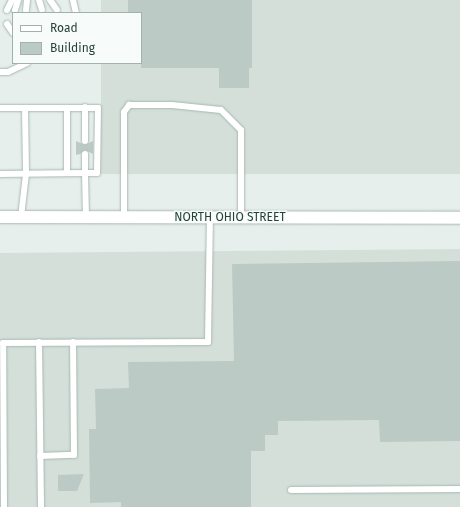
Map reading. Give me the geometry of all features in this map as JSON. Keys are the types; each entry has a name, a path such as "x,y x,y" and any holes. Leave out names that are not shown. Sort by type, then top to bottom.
{"street":[{"name":"NORTH OHIO STREET","path":"0,217 460,218"}],"lane":[{"path":"7,10 12,0"},
{"path":"15,10 18,0"},
{"path":"26,10 27,0"},
{"path":"39,0 42,10"},
{"path":"50,0 57,10"},
{"path":"73,0 76,12"},
{"path":"7,24 12,32"},
{"path":"0,72 8,72 25,64"},
{"path":"124,218 124,112 129,105 172,105 221,110 242,130 242,218"},
{"path":"85,107 85,141"},
{"path":"0,108 98,108 97,173 0,174"},
{"path":"21,217 26,174 25,108"},
{"path":"67,108 67,173"},
{"path":"85,154 86,217"},
{"path":"4,507 2,440 3,343 208,342 210,218"},
{"path":"39,342 41,507"},
{"path":"40,456 74,455 73,342"},
{"path":"291,490 460,489"}],"shaded area":[{"path":"101,0 460,0 460,174 101,174 101,64 142,64 142,12 101,12"},
{"path":"460,249 460,507 0,507 0,253"}],"building":[{"path":"128,0 252,0 252,68 249,68 249,88 219,88 219,68 141,68 142,12 128,12"},
{"path":"76,141 85,145 93,141 93,154 85,150 76,155"},
{"path":"460,261 460,441 380,442 379,420 278,421 278,435 265,435 265,451 251,451 251,507 121,507 121,502 90,503 89,429 96,429 95,389 129,388 128,362 234,361 232,264"},
{"path":"84,474 77,491 58,491 58,475"}]}
